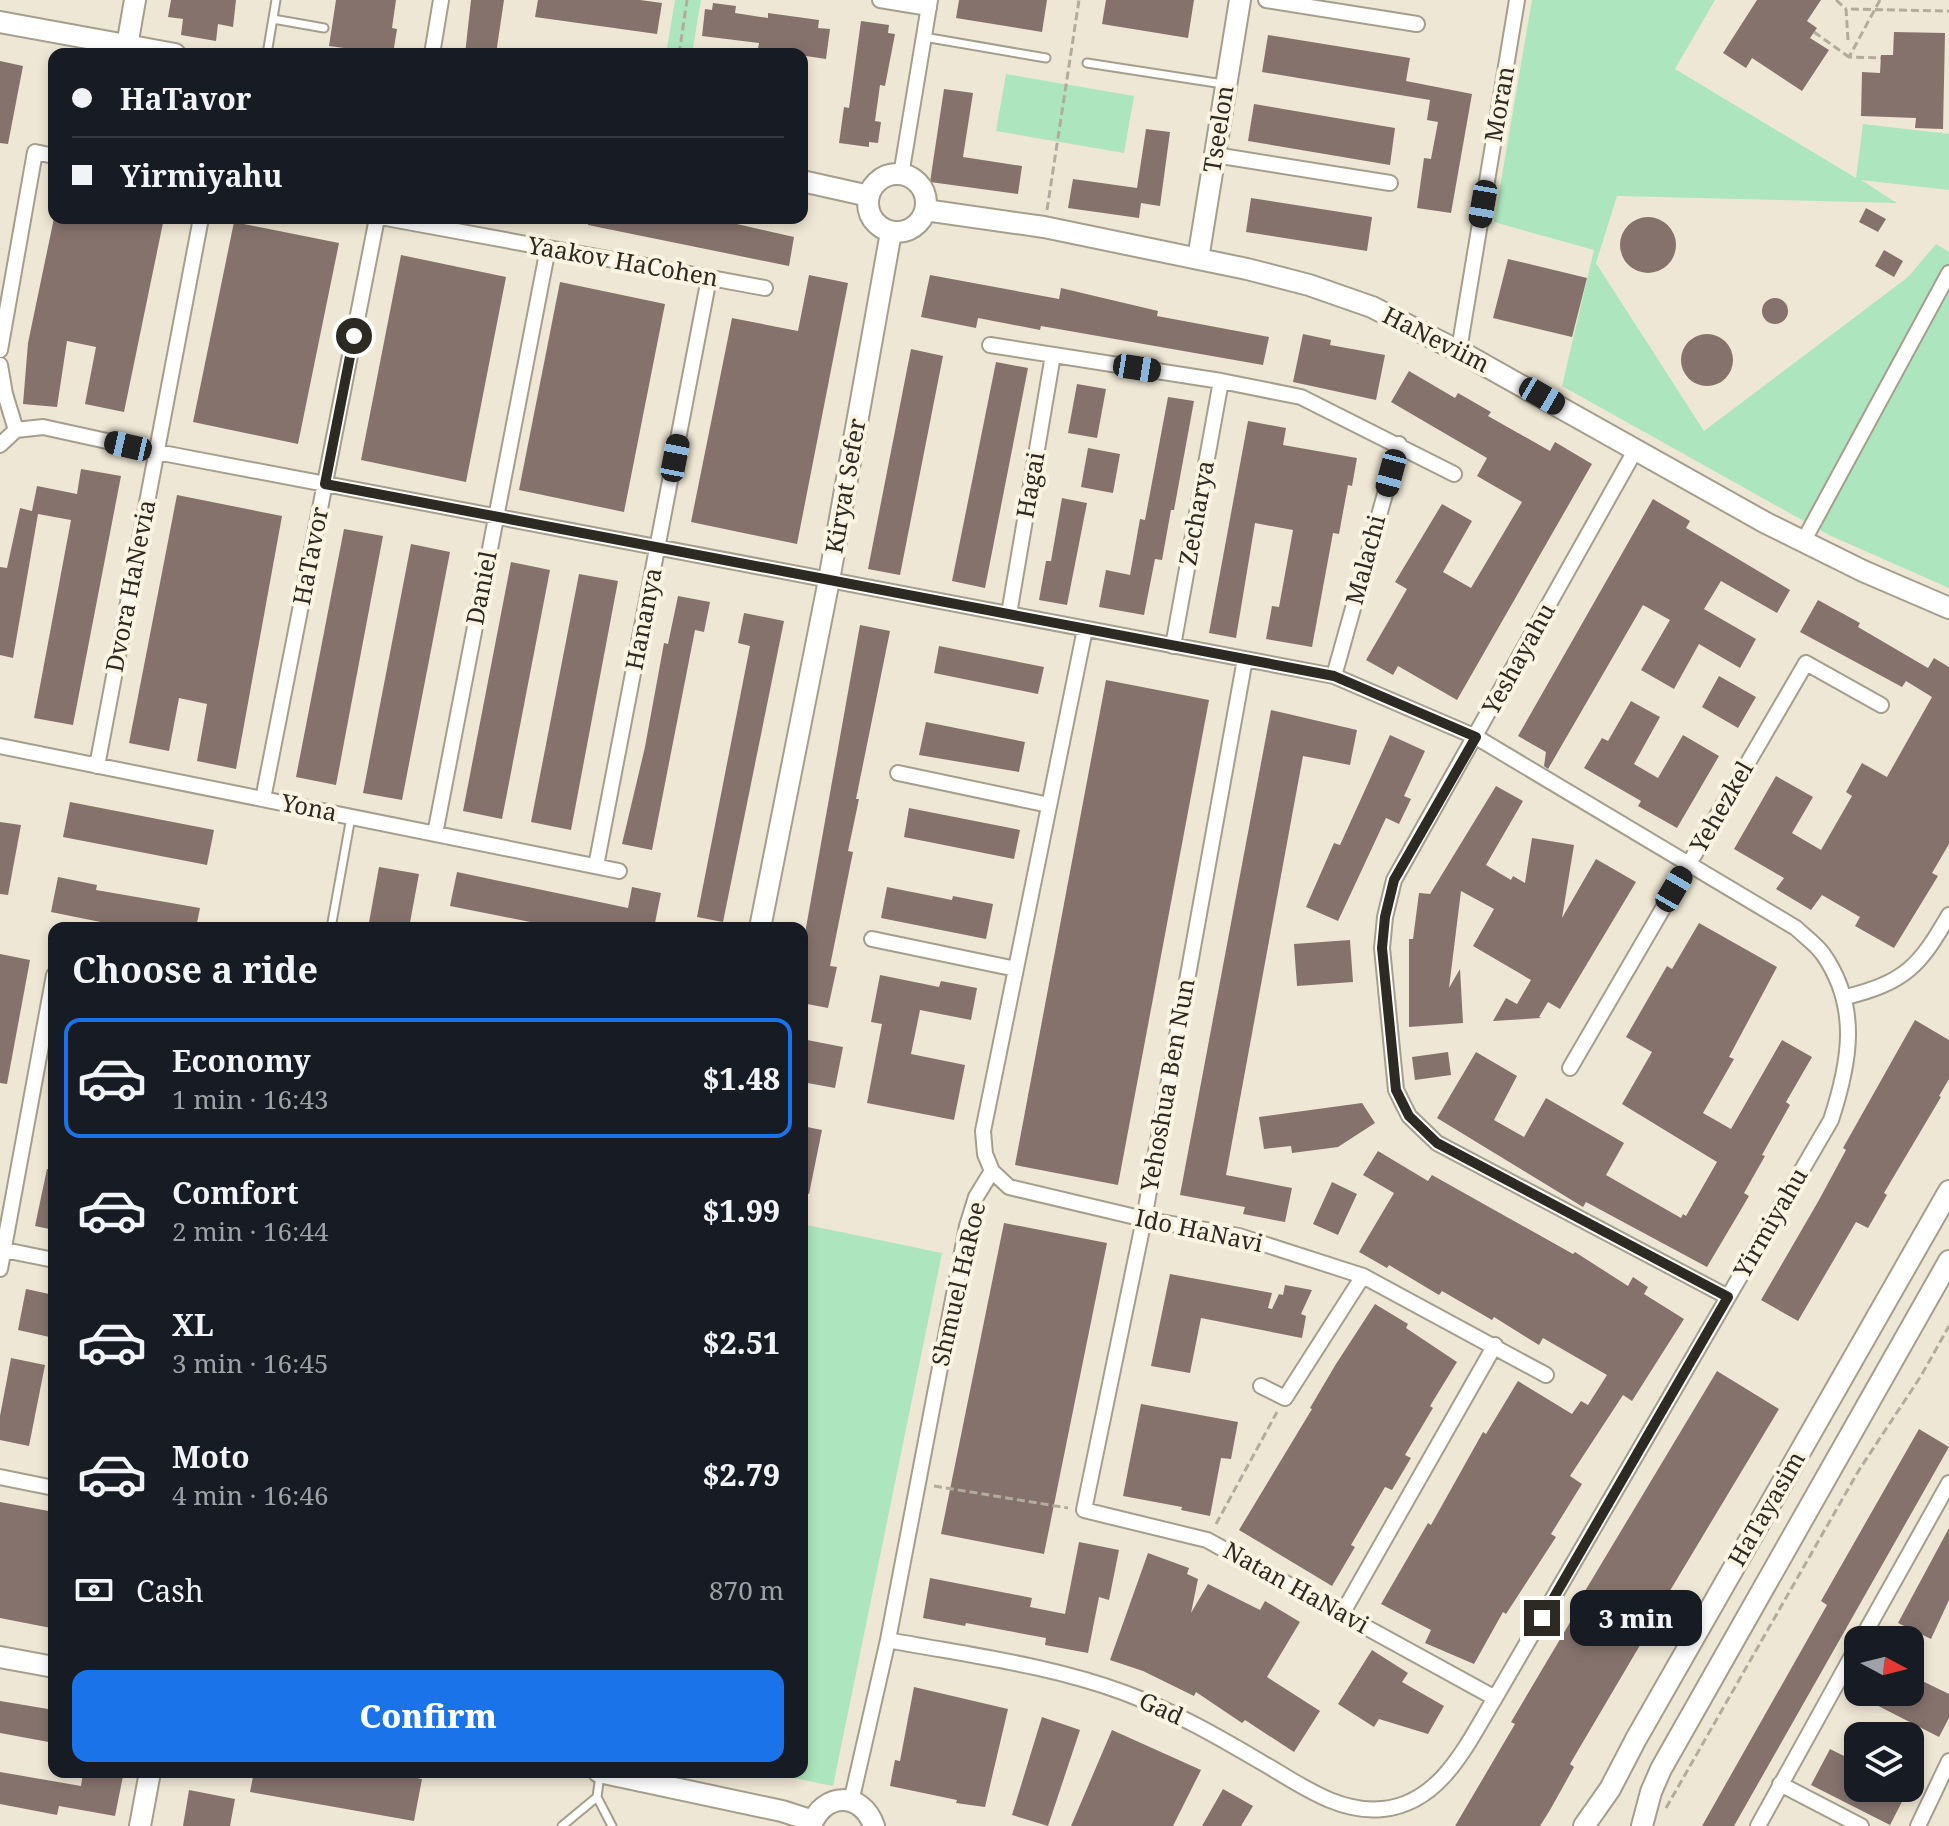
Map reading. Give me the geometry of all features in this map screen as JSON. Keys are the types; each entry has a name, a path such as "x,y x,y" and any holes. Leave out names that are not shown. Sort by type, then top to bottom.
{"street":[{"path":"127,46 135,0"},
{"path":"433,48 441,0"},
{"path":"880,0 929,4 901,175"},
{"name":"Tseelon","path":"1198,259 1240,0"},
{"path":"1266,0 1417,24"},
{"name":"Moran","path":"1459,350 1517,0"},
{"path":"0,22 139,48"},
{"path":"0,350 4,295 35,152 48,155"},
{"path":"1215,155 1390,183"},
{"path":"901,175 918,183 926,201 925,210 916,225 900,232 891,232 873,219 869,212 869,196 872,188 884,177 901,175"},
{"path":"808,182 869,196"},
{"name":"HaNeviim","path":"925,210 1044,227 1278,276 1341,295 1459,350 1803,542 1949,608"},
{"name":"Dvora HaNevia","path":"97,766 200,224"},
{"name":"HaTavor","path":"263,799 376,224"},
{"name":"Yaakov HaCohen","path":"418,224 765,288"},
{"name":"Kiryat Sefer","path":"761,922 829,580 891,232"},
{"name":"Daniel","path":"435,834 548,248"},
{"path":"1803,542 1949,273"},
{"name":"Hananya","path":"596,866 709,278"},
{"path":"990,345 1221,381 1301,397 1454,474"},
{"name":"Hagai","path":"1009,614 1053,355"},
{"path":"0,365 16,430 0,445"},
{"name":"Zecharya","path":"1173,646 1221,381"},
{"name":"Yirmiyahu","path":"16,430 43,427 157,452 1334,676 1476,737 1796,928 1822,953 1846,997 1848,1040 1843,1084 1831,1120 1495,1698 1449,1771 1418,1799"},
{"name":"Malachi","path":"1334,676 1399,444"},
{"name":"Yeshayahu","path":"1636,449 1394,880 1385,917 1382,948 1396,1090 1409,1116 1437,1143 1728,1297"},
{"name":"Shmuel HaRoe","path":"851,1802 888,1640 967,1226 976,1197 992,1171 985,1154 983,1131 1085,629"},
{"name":"Yehoshua Ben Nun","path":"1084,1510 1144,1219 1245,659"},
{"name":"Yehezkel","path":"1570,1068 1806,663 1881,705"},
{"name":"Yona","path":"0,746 619,871"},
{"path":"898,773 1049,805"},
{"path":"1846,997 1878,989 1903,976 1928,951 1949,915"},
{"path":"872,939 1016,969"},
{"path":"0,1269 48,1007"},
{"name":"Ido HaNavi","path":"992,1171 1009,1187 1144,1219 1239,1236 1363,1276 1546,1375"},
{"name":"HaTayasim","path":"1584,1826 1610,1789 1949,1191"},
{"path":"2,1249 48,1259"},
{"name":"HaTayasim","path":"1644,1817 1661,1769 1949,1261"},
{"path":"1261,1386 1285,1398 1363,1276"},
{"path":"1342,1614 1495,1345"},
{"path":"0,1477 48,1487"},
{"path":"1868,1626 1949,1483"},
{"name":"Natan HaNavi","path":"1084,1510 1207,1540 1495,1698"},
{"name":"Gad","path":"888,1640 1059,1672 1125,1693 1189,1721 1327,1800 1353,1807 1383,1809 1418,1799"},
{"path":"0,1657 48,1666"},
{"path":"1758,1826 1844,1669"},
{"path":"1918,1826 1949,1761"},
{"path":"140,1826 149,1778"},
{"path":"628,1778 782,1811 812,1823 823,1807 834,1801 851,1802 868,1812 874,1826"},
{"path":"1780,1784 1861,1826"}],"lane":[{"path":"268,48 276,0"},
{"path":"273,19 324,28"},
{"path":"924,37 1046,58"},
{"path":"1087,63 1227,85"},
{"path":"332,922 351,817"},
{"path":"599,1778 597,1797 612,1826"},
{"path":"562,1826 597,1797"}],"path":[{"path":"680,48 687,0"},
{"path":"1044,227 1079,0"},
{"path":"1836,0 1846,9 1949,11"},
{"path":"1849,57 1880,0"},
{"path":"1846,9 1848,40"},
{"path":"1814,32 1849,57 1881,58"},
{"path":"1644,1817 1668,1808 1859,1470 1921,1376 1949,1326"},
{"path":"1207,1540 1285,1398"},
{"path":"918,1483 1084,1510"}],"green space":[{"path":"675,0 701,0 693,48 667,48"},
{"path":"1532,0 1715,0 1675,69 1856,178 1863,124 1949,134 1949,190 1861,180 1897,203 1617,196 1596,263 1704,431 1908,277 1936,244 1949,252 1949,588 1829,535 1562,386 1594,250 1494,222"},
{"path":"1006,74 1134,96 1124,153 996,131"},
{"path":"808,1225 942,1253 833,1786 794,1778 808,1778"}],"building":[{"path":"171,0 236,0 233,27 218,24 216,41 181,35 183,19 168,17"},
{"path":"336,0 396,0 392,28 397,29 394,48 329,46"},
{"path":"471,0 504,0 497,48 466,48"},
{"path":"538,0 640,0 662,3 657,34 535,17"},
{"path":"959,0 1047,0 1042,32 956,18"},
{"path":"1106,0 1194,0 1188,38 1102,24"},
{"path":"1757,0 1821,0 1807,21 1817,28 1810,38 1829,50 1802,91 1752,58 1746,68 1723,53"},
{"path":"713,3 736,6 735,13 768,18 768,13 819,20 818,28 830,29 826,59 808,56 808,48 758,48 759,43 702,36 705,9 712,10"},
{"path":"861,21 889,25 888,33 895,34 885,86 880,85 875,121 881,122 878,143 869,142 869,147 839,143 844,107 849,108"},
{"path":"1894,32 1945,33 1943,129 1915,128 1916,118 1861,116 1862,72 1880,73 1881,55 1893,55"},
{"path":"1268,35 1410,58 1406,81 1472,94 1451,213 1417,208 1424,158 1431,159 1438,122 1427,120 1430,100 1262,72"},
{"path":"0,61 23,66 8,144 0,143"},
{"path":"944,89 973,93 963,157 1022,166 1018,194 930,182"},
{"path":"1254,104 1395,128 1390,165 1248,141"},
{"path":"1146,129 1170,132 1160,206 1141,203 1139,218 1068,208 1073,179 1137,188"},
{"path":"1251,198 1372,217 1367,251 1246,232"},
{"path":"1866,208 1886,219 1878,232 1859,222"},
{"path":"1648,217 1668,225 1676,245 1668,265 1648,273 1628,265 1620,245 1628,225"},
{"path":"53,224 163,224 124,412 85,404 96,347 67,341 57,407 23,404 28,343"},
{"path":"234,224 339,243 298,444 193,422"},
{"path":"737,224 794,237 789,266 588,225"},
{"path":"1884,250 1903,261 1894,277 1875,266"},
{"path":"401,255 506,277 466,482 361,460"},
{"path":"1508,259 1587,278 1572,337 1493,318"},
{"path":"809,275 848,283 797,544 691,522 732,318 798,331"},
{"path":"930,275 1059,299 1061,288 1158,311 1157,316 1269,337 1263,365 1041,326 1040,330 978,318 976,328 921,317"},
{"path":"560,282 665,304 624,512 519,490"},
{"path":"1775,298 1784,302 1788,311 1784,320 1775,324 1766,320 1762,311 1766,302"},
{"path":"1303,334 1331,340 1330,345 1385,355 1376,400 1293,382"},
{"path":"1707,334 1725,342 1733,360 1725,378 1707,386 1689,378 1681,360 1689,342"},
{"path":"911,349 943,356 900,575 868,569"},
{"path":"996,362 1028,368 985,588 952,581"},
{"path":"1409,371 1455,398 1458,393 1491,412 1488,416 1550,451 1555,442 1592,464 1457,700 1398,666 1393,675 1366,660 1407,589 1395,582 1442,504 1472,521 1443,572 1471,588 1522,502 1477,476 1487,458 1391,402"},
{"path":"1077,384 1106,389 1097,438 1068,433"},
{"path":"1168,397 1194,401 1174,510 1171,510 1162,560 1155,559 1144,615 1099,607 1106,570 1130,575 1140,519 1145,520"},
{"path":"1248,421 1286,428 1283,445 1357,458 1352,486 1348,485 1339,534 1333,533 1312,647 1266,639 1272,606 1279,607 1293,530 1255,523 1236,638 1209,633"},
{"path":"1088,448 1120,454 1113,493 1081,487"},
{"path":"81,469 121,476 73,725 34,718 71,520 38,514 13,658 0,655 0,567 7,568 20,508 32,511 37,486 77,494"},
{"path":"177,495 282,516 236,769 197,761 207,704 179,698 169,751 129,743"},
{"path":"1062,498 1087,503 1067,605 1039,600 1046,561 1051,561"},
{"path":"1653,499 1690,521 1686,528 1790,590 1777,613 1721,581 1704,609 1756,639 1740,668 1699,644 1674,689 1641,670 1670,620 1643,605 1548,769 1544,766 1546,752 1518,736"},
{"path":"344,529 383,536 336,785 296,777"},
{"path":"411,544 450,552 402,800 363,793"},
{"path":"511,562 550,570 502,819 463,811"},
{"path":"579,574 618,581 571,830 531,822"},
{"path":"678,596 710,602 704,632 695,630 652,850 622,844 645,747 664,643 668,644"},
{"path":"1818,600 1860,623 1858,627 1928,668 1934,658 1949,667 1949,844 1932,873 1938,876 1894,948 1855,926 1860,917 1822,895 1811,910 1776,889 1784,878 1734,849 1776,776 1813,797 1792,833 1821,850 1852,796 1846,792 1862,763 1887,777 1932,697 1906,681 1902,687 1800,632"},
{"path":"744,613 784,621 723,922 697,917 750,646 738,643"},
{"path":"860,625 890,631 856,799 859,799 848,851 853,852 830,966 837,967 828,1008 808,1004 807,922"},
{"path":"939,646 1044,667 1038,694 934,673"},
{"path":"1719,676 1756,697 1738,728 1702,707"},
{"path":"1106,680 1209,700 1118,1185 1015,1165"},
{"path":"1631,701 1660,717 1634,764 1658,778 1683,735 1719,756 1677,828 1638,806 1641,801 1584,768 1602,738 1608,741"},
{"path":"1271,710 1357,730 1350,765 1303,756 1226,1175 1292,1188 1285,1222 1243,1214 1245,1207 1180,1195"},
{"path":"926,722 1025,742 1019,772 919,755"},
{"path":"1390,735 1425,751 1404,796 1411,799 1399,824 1386,818 1338,921 1306,907 1334,843 1340,845"},
{"path":"1496,786 1523,801 1486,865 1511,880 1513,876 1525,883 1532,838 1574,845 1562,918 1596,859 1636,882 1560,1009 1548,1002 1541,1018 1493,1021 1506,998 1517,1004 1531,980 1473,946 1494,909 1461,891 1449,988 1460,969 1463,1023 1409,1027 1409,939 1413,939 1419,893 1430,894"},
{"path":"70,802 214,830 207,865 63,837"},
{"path":"909,808 1020,830 1014,859 904,837"},
{"path":"0,822 21,825 8,895 0,894"},
{"path":"379,867 419,874 410,922 369,922"},
{"path":"457,872 628,908 632,887 661,893 655,922 530,922 450,906"},
{"path":"58,877 97,885 96,890 200,908 197,922 100,922 51,912"},
{"path":"887,887 952,900 953,896 993,904 986,939 881,918"},
{"path":"1699,923 1777,967 1729,1057 1734,1059 1703,1113 1731,1129 1782,1040 1812,1057 1786,1102 1790,1105 1744,1193 1749,1196 1707,1267 1586,1202 1583,1207 1437,1118 1476,1052 1517,1076 1494,1120 1524,1137 1546,1098 1624,1143 1606,1175 1681,1218 1683,1214 1686,1216 1717,1162 1622,1104 1652,1052 1626,1037 1667,966 1672,969"},
{"path":"1350,940 1353,982 1297,986 1294,944"},
{"path":"0,954 30,960 7,1084 0,1083"},
{"path":"880,975 939,987 941,981 977,988 971,1020 920,1010 911,1054 965,1065 954,1120 867,1103 882,1024 871,1022"},
{"path":"1915,1020 1949,1040 1949,1079 1884,1193 1887,1195 1868,1228 1856,1222 1798,1321 1761,1300 1819,1200 1846,1150 1843,1148"},
{"path":"808,1040 843,1047 835,1088 808,1083"},
{"path":"1448,1052 1451,1075 1415,1080 1412,1057"},
{"path":"1362,1103 1375,1123 1338,1147 1292,1153 1291,1146 1264,1149 1259,1117"},
{"path":"808,1127 822,1130 808,1194"},
{"path":"1378,1151 1428,1181 1432,1175 1573,1254 1575,1252 1628,1286 1633,1277 1648,1287 1644,1294 1684,1319 1632,1401 1623,1395 1570,1476 1582,1484 1551,1534 1556,1537 1506,1614 1503,1612 1474,1664 1425,1643 1431,1630 1381,1604 1428,1523 1431,1525 1483,1432 1486,1434 1518,1381 1572,1414 1581,1401 1588,1405 1607,1375 1543,1338 1539,1345 1494,1317 1492,1320 1442,1291 1439,1295 1389,1265 1387,1268 1359,1252 1394,1193 1363,1175"},
{"path":"47,1169 48,1169 48,1229 35,1226"},
{"path":"1332,1182 1357,1194 1338,1235 1313,1224"},
{"path":"1004,1223 1107,1243 1044,1554 941,1534"},
{"path":"1170,1274 1272,1293 1268,1308 1272,1309 1279,1294 1283,1295 1285,1285 1312,1290 1301,1314 1306,1316 1302,1338 1201,1318 1190,1373 1151,1366"},
{"path":"26,1289 48,1294 48,1337 18,1330"},
{"path":"1375,1304 1408,1324 1406,1328 1457,1362 1405,1455 1411,1458 1392,1490 1385,1487 1351,1545 1355,1547 1332,1586 1239,1530 1336,1364"},
{"path":"11,1358 45,1365 29,1446 0,1440 0,1416"},
{"path":"1717,1371 1779,1409 1644,1634 1570,1764 1574,1767 1550,1810 1540,1826 1455,1826 1515,1724 1511,1722 1588,1592 1585,1591"},
{"path":"1141,1404 1238,1422 1231,1459 1221,1458 1210,1516 1181,1510 1182,1507 1123,1496"},
{"path":"1919,1429 1949,1447 1847,1626 1844,1626 1844,1632 1734,1826 1702,1826 1827,1605 1821,1601"},
{"path":"0,1502 48,1511 48,1627 0,1618"},
{"path":"1949,1528 1949,1600 1931,1639 1924,1636 1924,1626 1898,1623"},
{"path":"1079,1542 1119,1550 1109,1600 1099,1597 1088,1653 1045,1645 1046,1638 923,1618 930,1578 1032,1598 1030,1607 1065,1614"},
{"path":"1148,1553 1189,1568 1187,1574 1198,1579 1191,1613 1208,1584 1260,1610 1265,1601 1300,1622 1267,1677 1320,1711 1294,1752 1245,1720 1242,1723 1196,1692 1194,1696 1143,1671 1110,1660"},
{"path":"1372,1650 1408,1673 1402,1682 1444,1706 1428,1734 1379,1719 1374,1727 1338,1704"},
{"path":"1924,1682 1949,1694 1949,1718 1939,1737 1924,1729 1924,1722 1910,1722 1878,1706 1924,1706"},
{"path":"914,1687 1008,1709 985,1807 890,1786 895,1760 900,1761"},
{"path":"0,1701 48,1709 48,1742 0,1733"},
{"path":"1042,1717 1080,1730 1048,1826 1012,1815"},
{"path":"1112,1730 1201,1770 1173,1826 1071,1826"},
{"path":"1830,1749 1844,1756 1844,1802 1811,1785"},
{"path":"0,1772 81,1786 82,1778 123,1778 115,1816 59,1806 57,1815 0,1804"},
{"path":"253,1778 422,1779 414,1821 250,1792"},
{"path":"1223,1789 1253,1806 1241,1826 1202,1826"},
{"path":"189,1790 235,1799 230,1826 183,1826"},
{"path":"1845,1802 1902,1802 1890,1825"}],"route":[{"path":"354,336 325,484 1334,676 1476,737 1394,880 1385,917 1382,948 1396,1090 1409,1116 1437,1143 1728,1297 1542,1618"}]}
